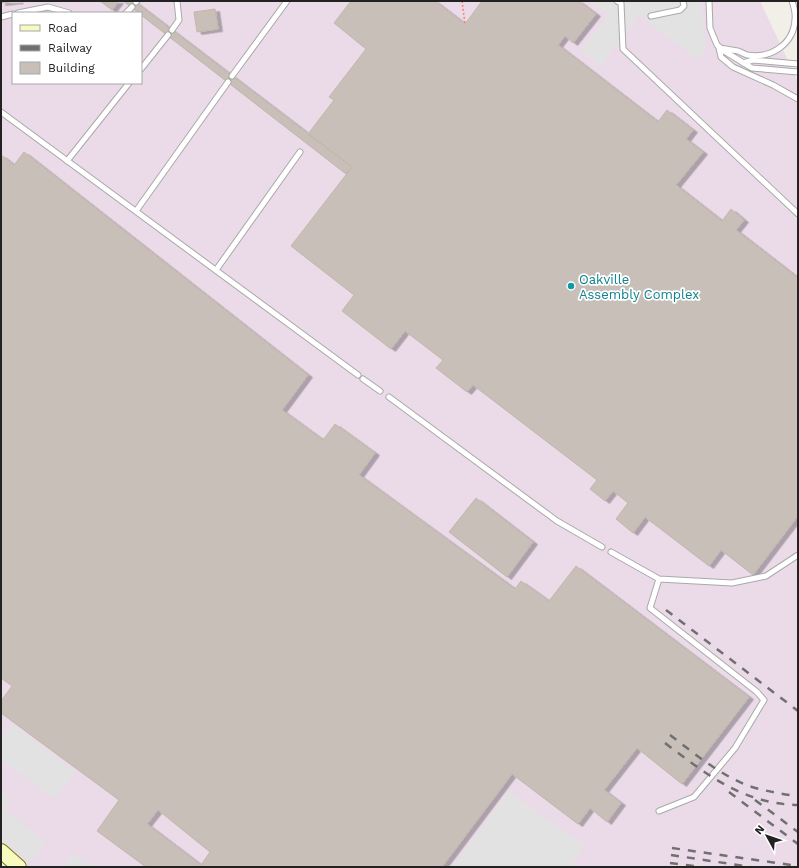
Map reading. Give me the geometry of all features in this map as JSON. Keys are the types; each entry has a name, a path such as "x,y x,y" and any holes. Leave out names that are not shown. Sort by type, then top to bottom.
{"street":[{"path":"1,852 19,867"}],"lane":[{"path":"172,30 179,20 177,1"},
{"path":"232,76 287,1"},
{"path":"617,1 621,3 623,49 798,214"},
{"path":"651,16 680,10 684,6 683,1"},
{"path":"710,1 710,28 713,38 719,48 721,57 729,64 747,74 773,85 798,99"},
{"path":"719,48 738,51 747,55 758,55 774,52 786,42 790,36 795,20 792,1"},
{"path":"22,12 48,6 66,12"},
{"path":"127,12 132,8"},
{"path":"1,17 12,14"},
{"path":"142,68 168,35"},
{"path":"719,48 752,68 798,72"},
{"path":"743,63 753,60 798,64"},
{"path":"136,211 228,82"},
{"path":"67,161 129,84"},
{"path":"1,112 380,391"},
{"path":"216,270 300,152"},
{"path":"389,397 557,521 602,547"},
{"path":"611,552 659,579 732,583 766,576 798,555"},
{"path":"659,579 650,608 757,692 764,700 735,748 694,797 659,812"}],"path":[{"path":"462,1 465,24"}],"shaded area":[{"path":"1,1 760,1 798,82 798,867 22,867 1,849"},
{"path":"591,1 700,1 706,46 698,60 639,15 601,66 581,50 609,15"},
{"path":"12,724 75,772 55,799 1,759 1,738"},
{"path":"1,791 11,799 4,808 46,843 30,862 1,838"},
{"path":"508,791 585,846 569,867 453,867"},
{"path":"73,853 91,867 62,867"}],"building":[{"path":"1,1 19,1 1,3"},
{"path":"100,1 119,1 112,10"},
{"path":"123,1 134,1 352,167 346,174 142,16 142,12 138,12"},
{"name":"Oakville Assembly Complex","path":"351,1 435,1 465,24 482,1 489,3 490,1 579,1 596,14 573,43 565,36 558,45 658,122 667,110 693,130 686,139 703,152 676,185 722,221 731,209 744,220 736,230 798,278 798,516 753,575 721,550 709,566 645,517 633,533 616,519 628,503 613,491 605,501 590,489 597,480 473,385 467,392 436,368 443,360 405,331 391,349 342,311 354,295 291,246 352,167 308,134 334,100 329,97 366,49 334,23"},
{"path":"215,9 218,29 197,32 194,12"},
{"path":"24,152 308,375 282,410 323,440 335,424 375,453 359,475 515,589 521,581 549,601 576,566 749,697 682,784 637,748 604,790 621,803 607,822 590,808 578,824 512,774 442,867 146,867 97,831 119,800 1,713 1,701 12,686 1,678 1,155 14,165","holes":["158,810 210,852 201,865 147,824"]},
{"path":"476,498 533,542 507,577 449,532"}],"railway":[{"path":"666,610 798,711"},
{"path":"670,735 708,764 738,781 749,786 798,796"},
{"path":"665,743 695,766 726,785 743,793 778,803 798,805"},
{"path":"729,792 798,844"},
{"path":"755,800 798,832"},
{"path":"672,848 798,866"},
{"path":"671,855 751,867"},
{"path":"670,863 701,867"}],"place":[{"name":"Oakville Assembly Complex","path":"571,286"}]}
